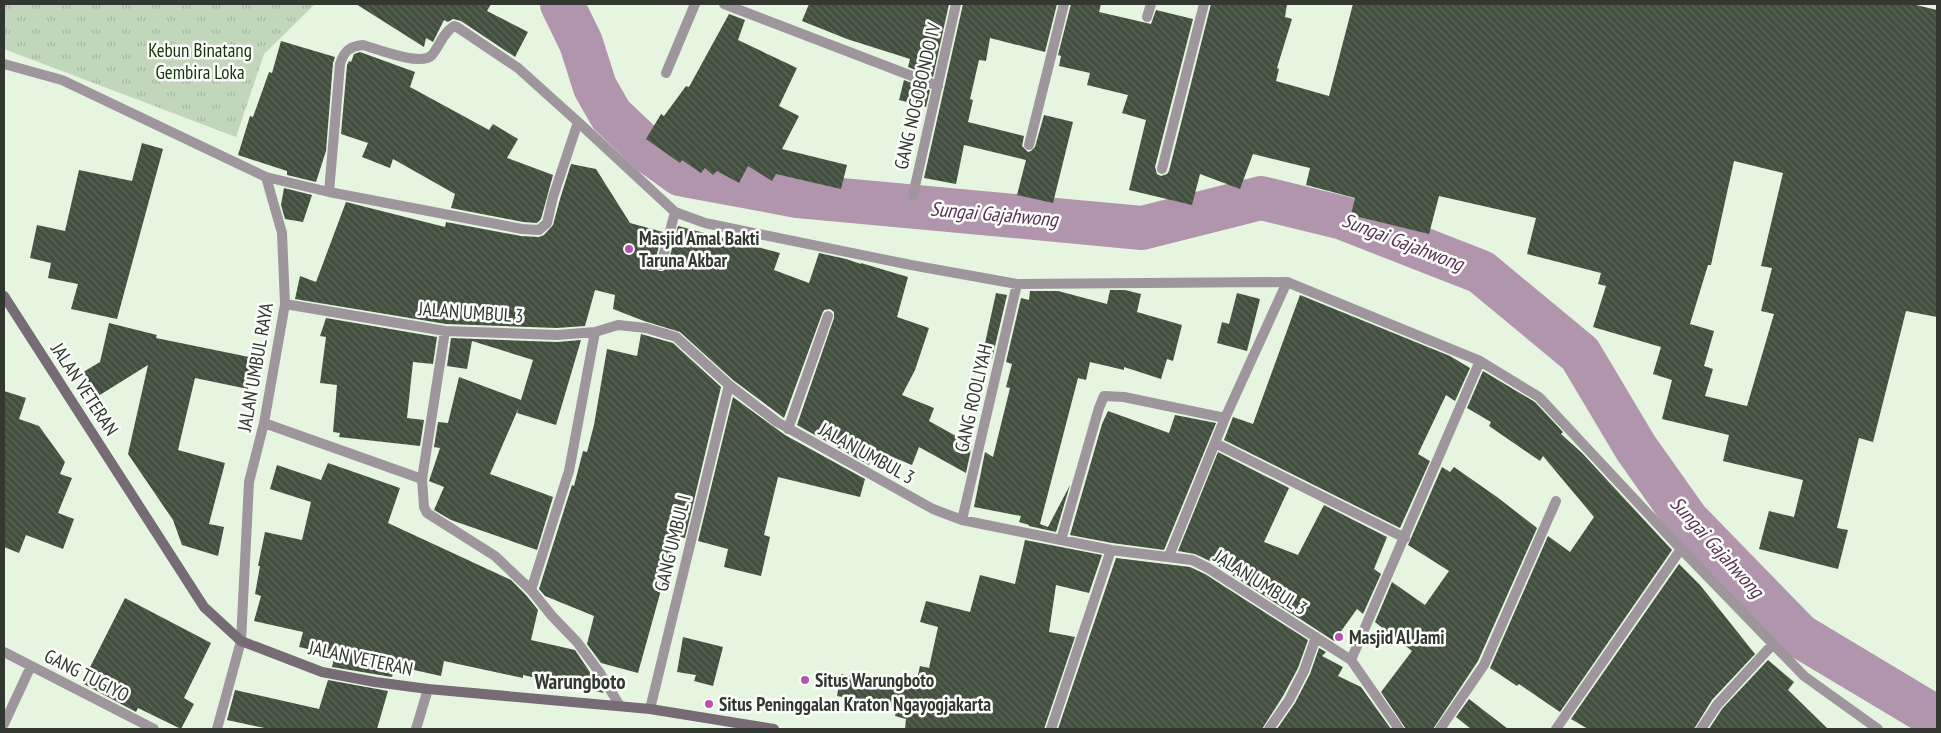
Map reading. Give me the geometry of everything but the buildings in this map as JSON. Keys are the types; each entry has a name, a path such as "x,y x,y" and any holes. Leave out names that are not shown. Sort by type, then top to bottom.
{"main road":[{"name":"JALAN VETERAN","path":"4,296 204,607 241,641 322,672 375,682 428,689 650,709 767,729"}],"street":[{"path":"666,73 694,4"},
{"path":"724,4 938,86"},
{"name":"GANG NOGOBONDO IV","path":"913,195 956,4"},
{"path":"1029,145 1064,4"},
{"path":"1148,17 1151,4"},
{"path":"1162,170 1204,4"},
{"path":"330,192 340,64 348,49 363,45 420,60 431,56 454,26 518,68 675,212 706,223 911,265 1017,284 1287,282 1480,361 1539,397 1681,549 1804,676 1878,729"},
{"path":"4,64 62,80 266,177 330,192 539,230 547,223 553,197 578,122"},
{"name":"JALAN UMBUL RAYA","path":"216,729 241,641 249,482 264,423 285,304 282,233 266,177"},
{"path":"661,265 675,212"},
{"path":"1169,556 1225,418 1287,282"},
{"name":"GANG ROOLIYAH","path":"962,520 1017,284"},
{"name":"JALAN UMBUL 3","path":"285,304 445,331 557,335 595,332 618,325 646,328 676,337 729,385 776,422 933,509 962,520 1111,550 1192,560 1208,568 1351,660 1399,729"},
{"path":"788,429 828,316"},
{"path":"445,331 422,479 426,513 494,556 531,590 577,642 600,673 620,706"},
{"path":"531,590 568,472 595,332"},
{"path":"1351,660 1480,361"},
{"name":"GANG UMBUL I","path":"650,709 729,385"},
{"path":"1062,540 1104,396 1124,397 1225,418"},
{"path":"264,423 422,479"},
{"path":"1215,444 1405,538"},
{"path":"1440,729 1484,665 1556,501"},
{"path":"1556,729 1681,549"},
{"path":"1051,729 1111,550"},
{"path":"1269,729 1289,700 1304,671 1316,637"},
{"path":"1701,729 1717,705 1773,644"},
{"name":"GANG TUGIYO","path":"4,652 154,729"},
{"path":"4,724 31,666"},
{"path":"416,729 428,689"}],"green space":[{"name":"Kebun Binatang Gembira Loka","path":"4,4 315,4 264,54 236,137 4,49"}],"waterway":[{"name":"Sungai Gajahwong","path":"562,4 581,43 595,87 611,115 651,153 680,174"},
{"name":"Sungai Gajahwong","path":"685,175 798,196 1142,228 1261,198 1343,218 1481,272 1580,354 1636,448 1687,520 1800,636 1937,718"}],"place":[{"name":"Masjid Amal Bakti Taruna Akbar","path":"629,249"},
{"name":"Masjid Al Jami","path":"1339,637"},
{"name":"Situs Warungboto","path":"805,680"},
{"name":"Situs Peninggalan Kraton Ngayogjakarta","path":"709,704"}],"district":[{"name":"Warungboto","path":"580,681"}]}
